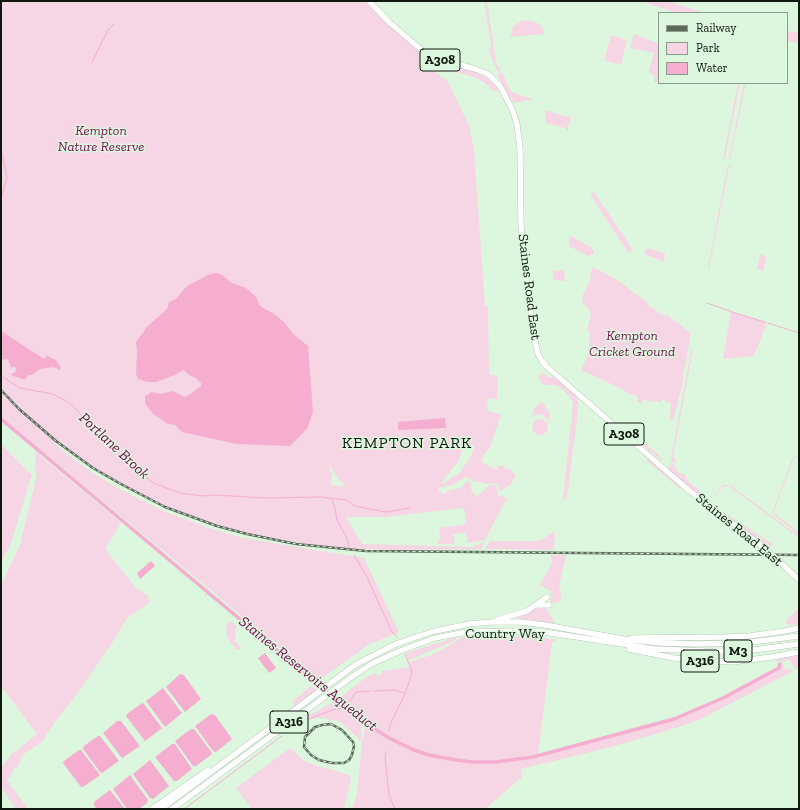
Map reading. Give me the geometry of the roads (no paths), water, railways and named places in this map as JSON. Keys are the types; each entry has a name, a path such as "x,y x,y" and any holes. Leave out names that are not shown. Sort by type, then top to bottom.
{"highway":[{"name":"Staines Road East","path":"369,1 403,35 428,55 444,61 475,68 488,74 500,86 512,109 520,148 521,225 525,274 534,336 538,354 542,361 676,479 762,547 799,580"},
{"path":"491,622 522,613 547,597"},
{"path":"536,605 549,606"},
{"name":"Country Way","path":"249,744 355,665 375,654 411,638 454,626 491,622 520,622 623,639"},
{"name":"A316","path":"623,639 640,637 703,638 742,636 785,631 794,628"},
{"name":"Country Way","path":"172,809 338,686 373,664 423,642 452,634 488,631 537,632 603,642"},
{"name":"M3","path":"685,644 744,643 799,636"},
{"name":"A316","path":"623,639 685,644"},
{"name":"A316","path":"603,642 677,651"},
{"name":"A316","path":"603,642 659,656 708,661 732,662 799,652"},
{"name":"M3","path":"677,651 745,651 799,644"},
{"path":"152,809 193,780 249,744"},
{"name":"A316","path":"161,809 249,744"},
{"path":"179,809 210,782"}],"water":[{"path":"217,273 232,283 246,288 256,297 260,306 284,322 293,334 308,346 313,412 307,429 290,446 237,444 182,432 175,425 168,424 153,414 145,403 145,396 152,392 161,394 172,391 185,397 201,386 201,383 196,378 189,375 184,370 156,382 147,382 138,379 136,374 136,342 147,327 167,309 169,302 176,299 187,286 210,274"},
{"path":"1,331 44,359 47,356 56,360 61,367 60,370 54,367 40,369 32,375 28,375 25,380 11,375 16,372 15,371 17,369 15,367 11,367 8,359 2,359"},
{"path":"445,418 446,428 398,430 398,422"},
{"path":"151,561 155,566 140,579 137,573"},
{"path":"265,653 276,668 269,673 258,658"},
{"path":"180,674 184,675 201,699 185,712 166,687"},
{"path":"163,688 182,713 165,727 146,701"},
{"path":"142,703 162,728 145,741 126,716"},
{"path":"211,714 215,715 232,739 216,752 213,751 195,726"},
{"path":"117,721 121,721 140,746 122,758 103,733"},
{"path":"191,729 194,729 212,753 196,766 193,766 175,741"},
{"path":"100,736 119,761 102,773 83,749 84,746"},
{"path":"172,744 175,744 192,769 177,781 174,781 155,757"},
{"path":"81,750 100,775 83,787 81,787 63,763"},
{"path":"150,760 169,786 153,799 150,798 133,774"},
{"path":"130,775 148,800 147,803 139,809 127,809 113,789"},
{"path":"110,790 125,809 97,809 94,802"}],"waterway":[{"path":"92,62 108,30 114,24"},
{"name":"Portlane Brook","path":"1,149 7,178 1,198"},
{"path":"707,303 765,322"},
{"path":"768,323 799,333"},
{"name":"Portlane Brook","path":"1,376 20,388 53,394 66,401 72,405 110,447 153,483 180,493 202,496 215,495 265,498 322,497 346,500 355,506 386,512 410,508"},
{"name":"Staines Reservoirs Aqueduct","path":"1,419 358,718 389,738 414,750 429,755 472,762 496,762 533,757 674,719 723,698 779,668 780,664"},
{"path":"332,500 337,520 347,538 349,548"},
{"path":"354,555 366,575 392,632 397,637"},
{"name":"Staines Reservoirs Aqueduct","path":"205,596 208,593"},
{"name":"Portlane Brook","path":"389,731 390,725 404,696 411,677 412,671 405,654"},
{"name":"Portlane Brook","path":"375,691 394,690 404,693"},
{"name":"Portlane Brook","path":"347,705 356,692 371,691"},
{"name":"Portlane Brook","path":"286,732 299,723 332,710 342,708"},
{"name":"Portlane Brook","path":"184,809 282,736"},
{"path":"386,752 385,757 389,795 395,809"}],"railway":[{"path":"1,390 19,409 56,441 93,468 165,507 217,526 247,534 296,544 366,551 799,555"},
{"path":"331,724 342,730 353,742 354,746 352,755 349,760 344,763 332,763 319,760 311,755 304,747 305,737 315,727 331,724"}],"district":[{"name":"KEMPTON PARK","path":"407,443"}],"park label":[{"name":"Kempton Nature Reserve","path":"101,140"},
{"name":"Kempton Cricket Ground","path":"632,344"}]}
